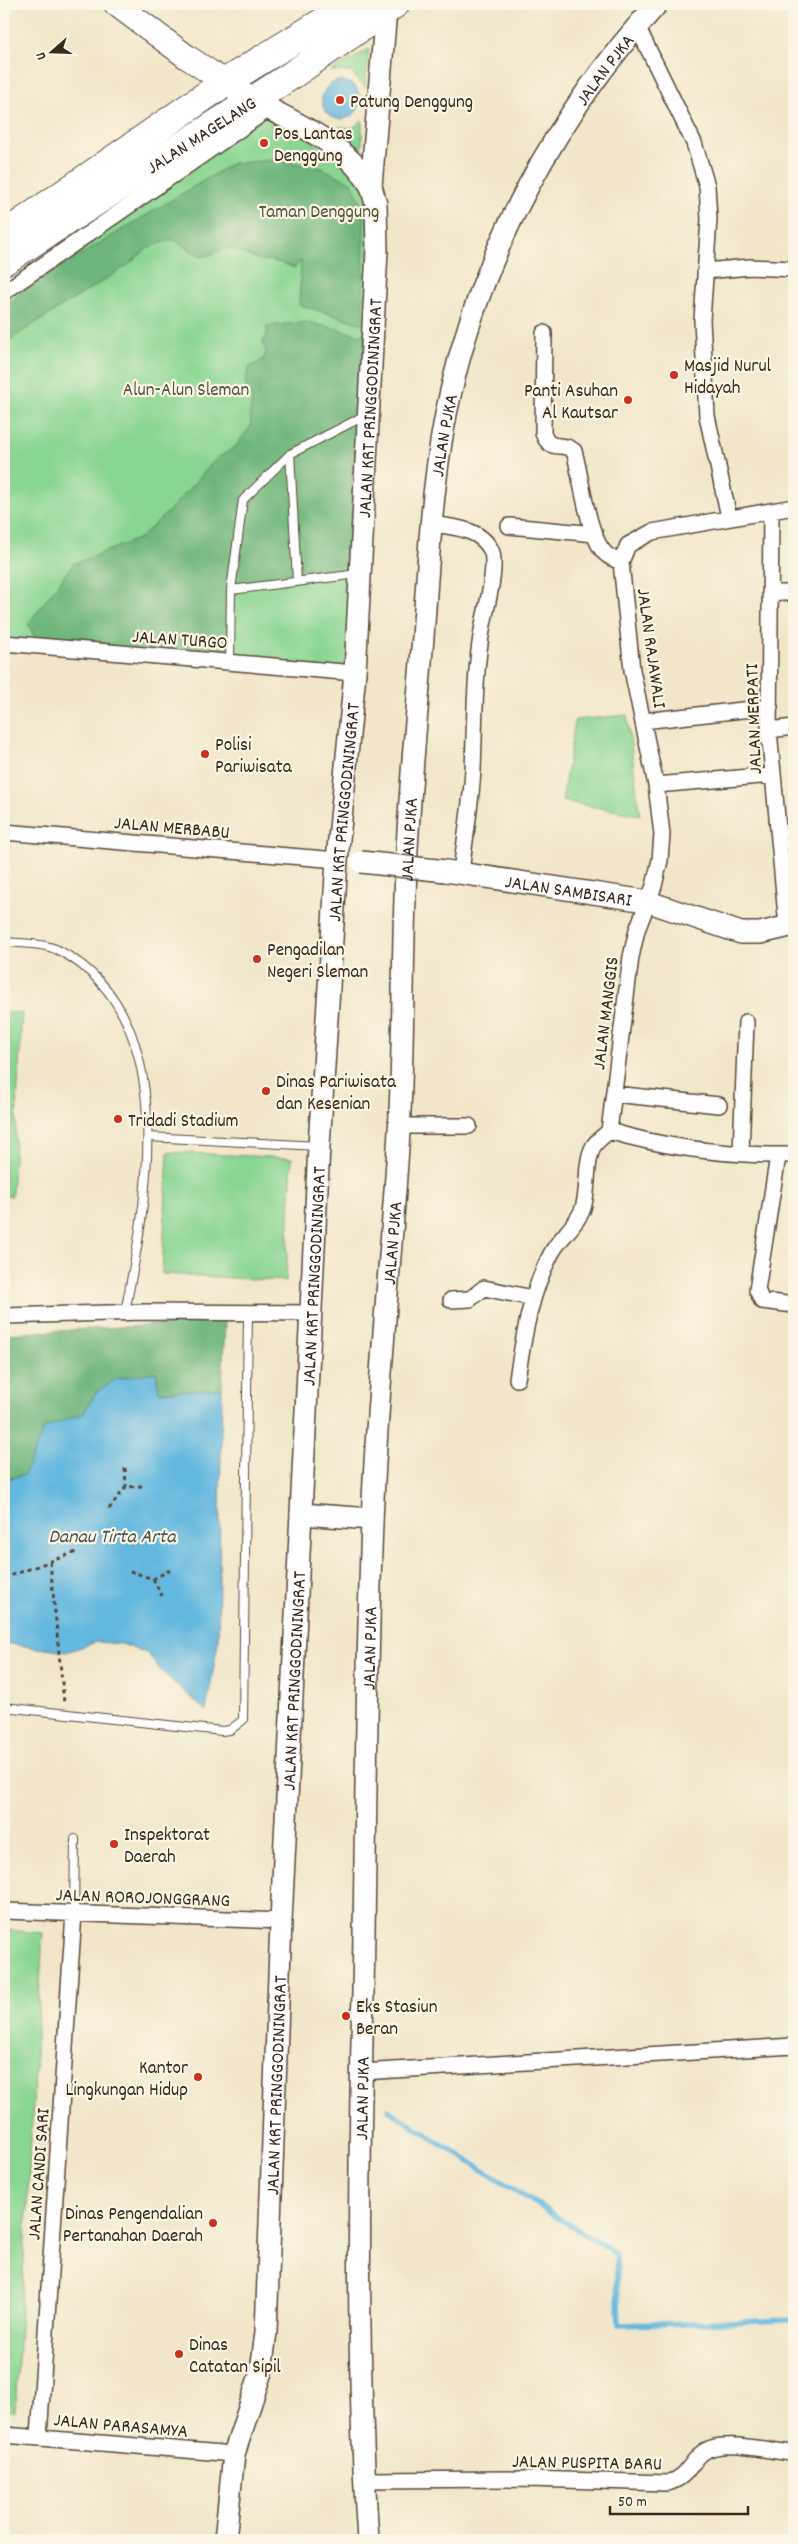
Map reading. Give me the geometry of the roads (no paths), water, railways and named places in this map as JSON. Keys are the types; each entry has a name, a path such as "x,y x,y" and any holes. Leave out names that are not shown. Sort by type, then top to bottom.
{"highway":[{"name":"JALAN MAGELANG","path":"4,235 227,81 352,4"},
{"name":"JALAN MAGELANG","path":"4,261 261,104 391,7"}],"main road":[{"path":"116,4 187,57 344,153 360,167 371,186"},
{"name":"JALAN PJKA","path":"368,2540 364,2480 360,2310 361,2072 372,1519 399,1126 407,855 431,524 439,452 451,391 468,326 491,264 518,205 546,156 606,64 657,4"},
{"name":"JALAN KRT PRINGGODININGRAT","path":"225,2540 234,2454 261,2372 266,2332 281,1921 319,1146 337,860 355,673 366,415 377,250 376,204 371,186 391,7"},
{"name":"JALAN SAMBISARI","path":"337,860 454,871 646,901 741,933 760,933 791,926"},
{"path":"301,1514 372,1519"}],"street":[{"path":"637,26 694,143 707,186 708,219 702,320 707,416 729,518"},
{"path":"4,292 261,104"},
{"path":"705,271 750,267 794,269"},
{"path":"544,333 544,433 548,444 566,446 574,451 598,545 606,554 620,562 628,545 652,532 794,507"},
{"name":"JALAN MERPATI","path":"771,510 769,730 791,926"},
{"path":"431,524 458,528 480,536 493,558 491,582 482,633 473,773 454,871"},
{"path":"508,526 595,534"},
{"name":"JALAN RAJAWALI","path":"620,562 632,670 656,785 662,834 660,860 654,886 646,901"},
{"path":"770,593 794,592"},
{"name":"JALAN TURGO","path":"4,644 115,654 230,661 355,673"},
{"path":"643,721 770,707"},
{"path":"769,730 794,727"},
{"path":"656,785 773,775"},
{"name":"JALAN MERBABU","path":"4,832 337,860"},
{"name":"JALAN MANGGIS","path":"609,1131 631,957 646,901"},
{"path":"740,1152 746,1022"},
{"path":"614,1094 719,1105"},
{"path":"399,1126 469,1126"},
{"path":"517,1379 526,1318 533,1298 552,1251 572,1228 582,1209 587,1193 593,1147 609,1131 652,1144 694,1151 740,1152 778,1156 794,1155"},
{"path":"778,1156 757,1290 762,1301 794,1305"},
{"path":"452,1300 470,1299 484,1288 533,1298"},
{"path":"4,1316 124,1312 311,1313"},
{"name":"JALAN ROROJONGGRANG","path":"4,1911 281,1921"},
{"name":"JALAN CANDI SARI","path":"39,2437 74,1913"},
{"path":"361,2072 794,2046"},
{"name":"JALAN PARASAMYA","path":"4,2436 39,2437 234,2454"},
{"name":"JALAN PUSPITA BARU","path":"364,2480 528,2479 668,2483 685,2474 703,2451 710,2448 731,2446 794,2453"}],"lane":[{"path":"230,661 231,590 243,500 290,454 366,415"},
{"path":"290,454 297,581"},
{"path":"231,590 358,574"},
{"path":"4,942 58,950 98,980 116,1002 133,1037 140,1060 148,1137 141,1223 124,1312"},
{"path":"148,1137 319,1146"},
{"path":"4,1707 222,1731 230,1730 242,1720 248,1313"},
{"path":"74,1913 76,1839"}],"water":[{"path":"341,81 355,86 360,100 355,114 341,119 327,114 322,100 327,86"},
{"name":"Danau Tirta Arta","path":"156,1372 159,1392 222,1389 218,1643 206,1711 161,1671 147,1653 122,1644 97,1642 66,1652 4,1643 4,1480 24,1475 44,1428 84,1413 96,1392 117,1379"}],"waterway":[{"path":"388,2110 616,2254 619,2325 794,2320"}],"place":[{"name":"Patung Denggung","path":"340,100"},
{"name":"Pos Lantas Denggung","path":"264,143"},
{"name":"Masjid Nurul Hidayah","path":"674,375"},
{"name":"Panti Asuhan Al Kautsar","path":"628,400"},
{"name":"Polisi Pariwisata","path":"205,754"},
{"name":"Pengadilan Negeri Sleman","path":"257,959"},
{"name":"Dinas Pariwisata dan Kesenian","path":"266,1091"},
{"name":"Tridadi Stadium","path":"118,1119"},
{"name":"Inspektorat Daerah","path":"114,1844"},
{"name":"Eks Stasiun Beran","path":"346,2016"},
{"name":"Kantor Lingkungan Hidup","path":"198,2077"},
{"name":"Dinas Pengendalian Pertanahan Daerah","path":"213,2223"},
{"name":"Dinas Catatan Sipil","path":"179,2354"}],"park label":[{"name":"Taman Denggung","path":"319,210"},
{"name":"Alun-Alun Sleman","path":"186,388"}]}
